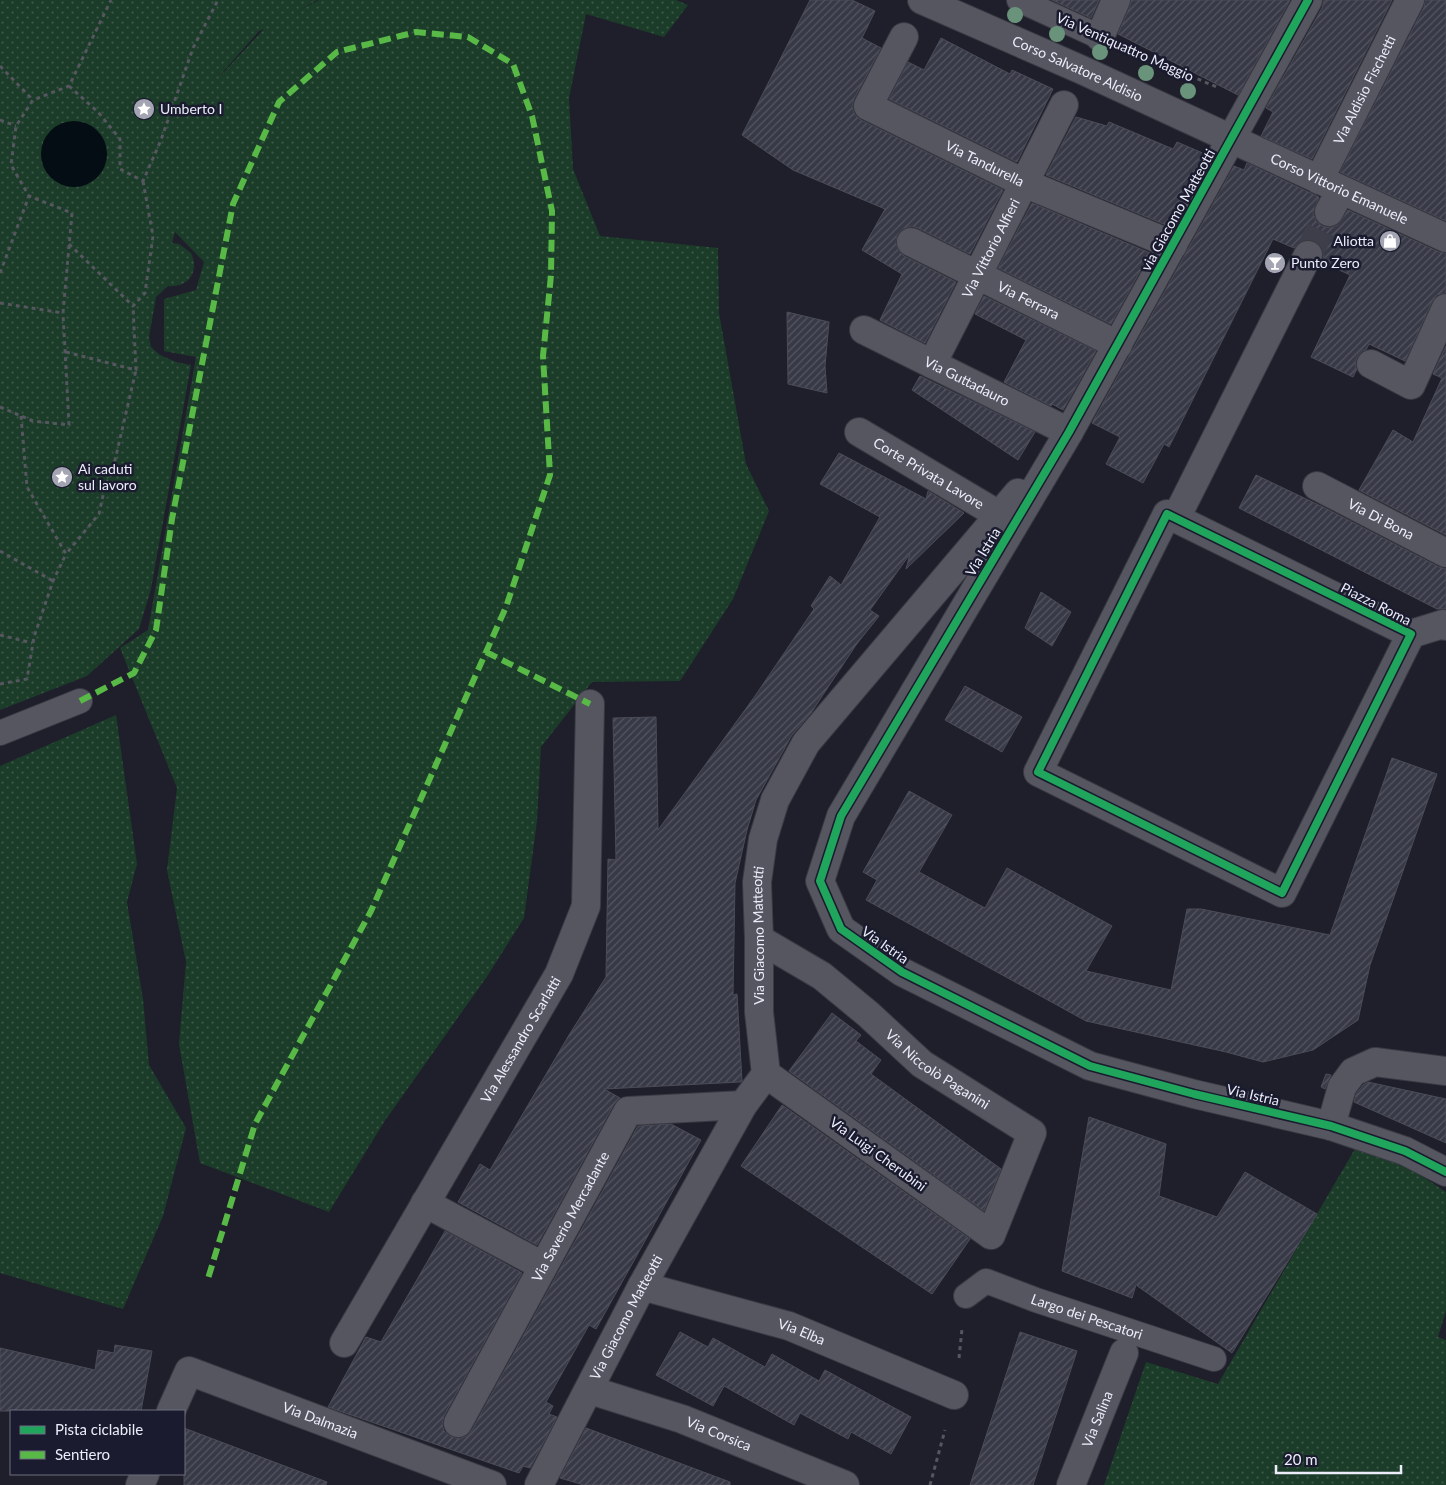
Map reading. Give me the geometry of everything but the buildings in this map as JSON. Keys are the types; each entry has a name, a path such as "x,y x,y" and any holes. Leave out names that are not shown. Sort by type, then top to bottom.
{"street":[{"name":"Corso Salvatore Aldisio","path":"922,0 1082,70 1231,140"},
{"path":"1100,37 1116,0"},
{"name":"Via Aldisio Fischetti","path":"1330,194 1410,0"},
{"name":"via Giacomo Matteotti","path":"1069,432 1231,140 1304,1"},
{"name":"Via Tandurella","path":"904,37 868,106 1024,183 1173,245"},
{"name":"Via Vittorio Alfieri","path":"932,364 1064,105"},
{"name":"Corso Vittorio Emanuele","path":"1231,140 1330,194 1446,238"},
{"name":"Via Ferrara","path":"911,242 1118,344"},
{"path":"1176,518 1308,255"},
{"path":"1371,364 1411,385 1446,308"},
{"name":"Via Guttadauro","path":"864,330 1069,432"},
{"name":"Corte Privata Lavore","path":"859,432 1000,515"},
{"name":"Via Giacomo Matteotti","path":"539,1485 590,1390 642,1286 743,1105 766,1074 759,1012 759,939 756,882 763,839 775,800 806,743 1069,432"},
{"name":"Via Istria","path":"1069,432 841,816 820,881 841,929 902,972 1090,1066 1194,1094 1331,1126 1406,1151 1446,1172"},
{"name":"Via Di Bona","path":"1317,486 1446,553"},
{"name":"Piazza Roma","path":"1167,514 1176,518 1411,634 1282,893 1038,772 1167,514"},
{"path":"1411,634 1443,624 1446,626"},
{"name":"Via Alessandro Scarlatti","path":"344,1343 558,974 586,906 590,704"},
{"name":"Via Niccolò Paganini","path":"759,939 822,976 868,1014 922,1064 1032,1134 991,1234"},
{"path":"1331,1126 1342,1087 1353,1072 1375,1062 1446,1071"},
{"name":"Via Luigi Cherubini","path":"766,1074 991,1234"},
{"name":"Via Saverio Mercadante","path":"458,1423 628,1111 743,1105"},
{"path":"426,1203 543,1266"},
{"name":"Via Elba","path":"642,1286 789,1326 954,1395"},
{"name":"Via Salina","path":"1071,1485 1124,1353"},
{"name":"Via Dalmazia","path":"171,1410 189,1371 492,1485"},
{"name":"Via Corsica","path":"590,1390 682,1419 845,1485"}],"lane":[{"name":"Via Ventiquattro Maggio","path":"1019,0 1100,37"},
{"path":"0,733 80,701"},
{"name":"Largo dei Pescatori","path":"966,1296 986,1281 1036,1300 1214,1359"}],"path":[{"path":"0,407 33,421 69,426 63,313 72,213 29,196 11,165 16,126 33,100 69,86 111,0"},
{"path":"133,306 145,293 153,236 143,181 161,140 192,48 218,0"},
{"path":"0,66 33,100"},
{"path":"69,86 98,112 120,139 120,169 143,181"},
{"path":"0,120 16,126"},
{"path":"0,273 29,196"},
{"path":"0,684 27,680 32,644 53,580 66,554 99,514 106,486 112,472 136,370 133,306 69,244"},
{"path":"0,303 63,313"},
{"path":"66,352 136,370"},
{"path":"21,416 27,487 66,554"},
{"path":"0,551 53,580"},
{"path":"0,635 32,644"}],"green space":[{"path":"0,0 317,0 300,10 319,0 676,0 688,5 664,37 586,14 569,98 573,169 600,236 718,248 719,313 746,464 769,511 733,599 680,681 592,682 541,747 537,821 524,918 488,975 384,1122 329,1212 200,1163 179,1044 186,962 167,870 177,788 120,648 148,630 196,357 164,351 164,299 196,290 204,262 175,232 172,243 179,244 191,253 194,266 193,272 186,281 175,286 168,286 156,297 149,337 151,347 160,355 176,362 191,365 151,589 139,629 87,676 0,710","holes":["264,29 222,74 259,31"]},
{"path":"116,715 137,864 127,902 143,999 149,1065 186,1128 163,1216 123,1309 0,1273 0,766"},
{"path":"1356,1147 1402,1163 1446,1192 1446,1311 1438,1337 1446,1340 1446,1485 1104,1485 1146,1362 1218,1384"}],"shaded area":[{"path":"67,121 81,121 93,126 102,135 107,147 105,167 98,178 81,187 67,187 55,182 46,173 41,161 41,147 46,135 55,126"}],"tunnel":[{"path":"1308,255 1329,212"}],"marked path":[{"path":"80,701 134,673 156,630 172,519 233,204 279,102 337,52 416,32 468,37 513,64 532,116 552,211 551,275 543,356 550,475 506,607 371,911 255,1124 207,1282"},
{"path":"486,652 590,704"}],"cycle path":[{"path":"1308,0 1069,432 841,816 820,881 841,929 902,972 1090,1066 1194,1094 1331,1126 1405,1151 1446,1172"},
{"path":"1167,514 1411,634 1282,893 1038,772 1167,514"}],"place":[{"name":"Umberto I","path":"144,109"},
{"name":"Aliotta","path":"1390,241"},
{"name":"Punto Zero","path":"1275,263"},
{"name":"Ai caduti sul lavoro","path":"62,477"}]}
